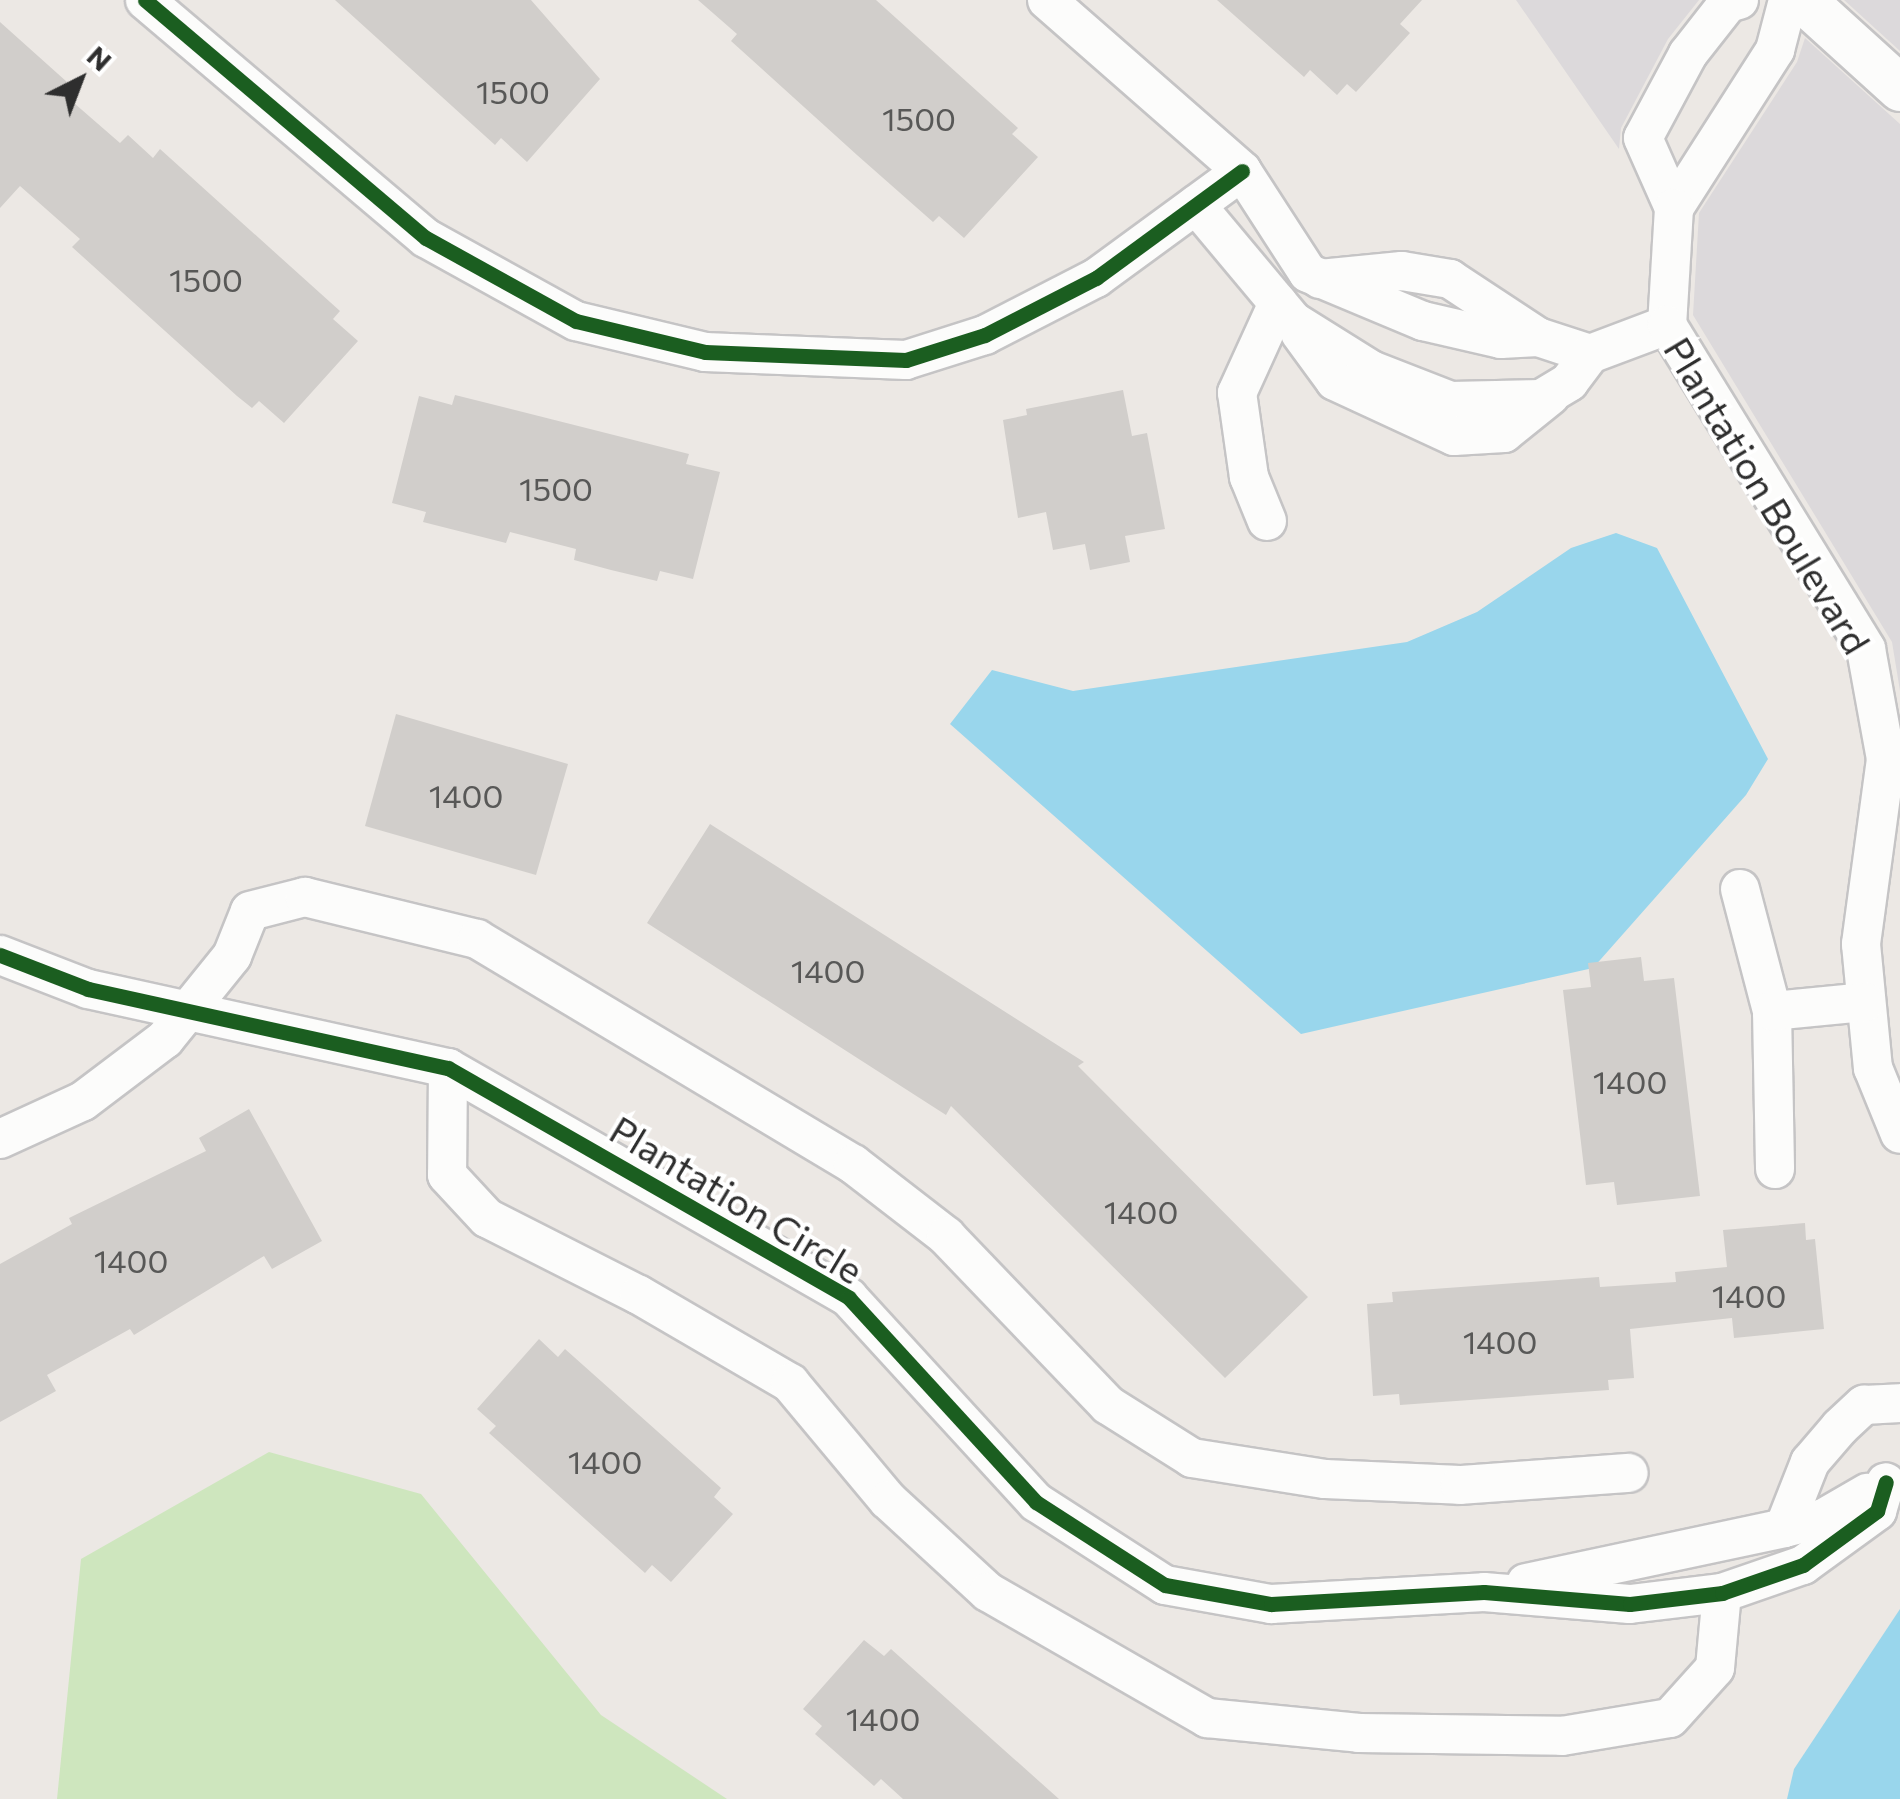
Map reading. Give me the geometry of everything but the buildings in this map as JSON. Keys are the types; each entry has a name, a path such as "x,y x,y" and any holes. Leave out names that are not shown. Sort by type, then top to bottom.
{"street":[{"path":"146,0 426,238 576,321 705,352 906,360 985,335 1096,278 1242,171"},
{"path":"1047,0 1242,171 1283,243 1320,280 1424,321 1501,339 1538,336 1580,368"},
{"name":"Plantation Boulevard","path":"1739,0 1728,2 1688,54 1644,138 1674,208 1667,325 1866,649 1886,758 1860,944 1873,1068 1900,1134"},
{"name":"Plantation Boulevard","path":"1674,208 1776,50 1788,0"},
{"path":"1804,0 1900,88"},
{"path":"1196,205 1282,308 1371,370 1452,401 1541,400 1580,368 1667,325"},
{"path":"1267,520 1249,477 1237,393 1282,308"},
{"path":"1740,889 1772,1011 1775,1169"},
{"path":"0,1139 83,1101 165,1039 232,956 250,912 305,897 477,939 853,1164 946,1236 1108,1405 1192,1458 1325,1479 1460,1485 1629,1473"},
{"name":"Plantation Circle","path":"0,955 88,989 448,1068 849,1298 1036,1502 1165,1585 1271,1604 1484,1592"},
{"path":"1772,1011 1866,1002"},
{"path":"448,1068 448,1175 487,1218 639,1295 790,1383 888,1500 988,1592 1207,1718 1359,1733 1562,1736 1670,1718 1715,1668 1722,1593"},
{"path":"1784,1528 1810,1462 1840,1428 1864,1406 1900,1404"},
{"path":"1484,1592 1824,1518 1893,1475"},
{"path":"1484,1592 1630,1604 1722,1593 1803,1566 1877,1511 1893,1475"}],"shaded area":[{"path":"1516,0 1699,0 1668,39 1621,128 1619,149"},
{"path":"1844,0 1900,0 1900,51"},
{"path":"1805,38 1900,124 1900,691 1892,642 1693,315 1699,213 1797,62"}],"green space":[{"path":"269,1452 421,1494 601,1715 727,1799 57,1799 81,1559"}],"water":[{"path":"1616,533 1657,548 1768,759 1746,795 1593,968 1301,1034 950,724 992,670 1073,691 1407,642 1477,612 1571,548"},
{"path":"1900,1609 1900,1799 1787,1799 1794,1769"}],"cycle path":[{"path":"145,0 426,238 576,321 705,352 906,360 985,335 1096,278 1242,171"},
{"path":"0,955 88,989 448,1068 849,1298 1036,1502 1165,1585 1271,1604 1484,1592 1630,1604 1722,1593 1803,1565 1877,1511 1886,1482"}]}
